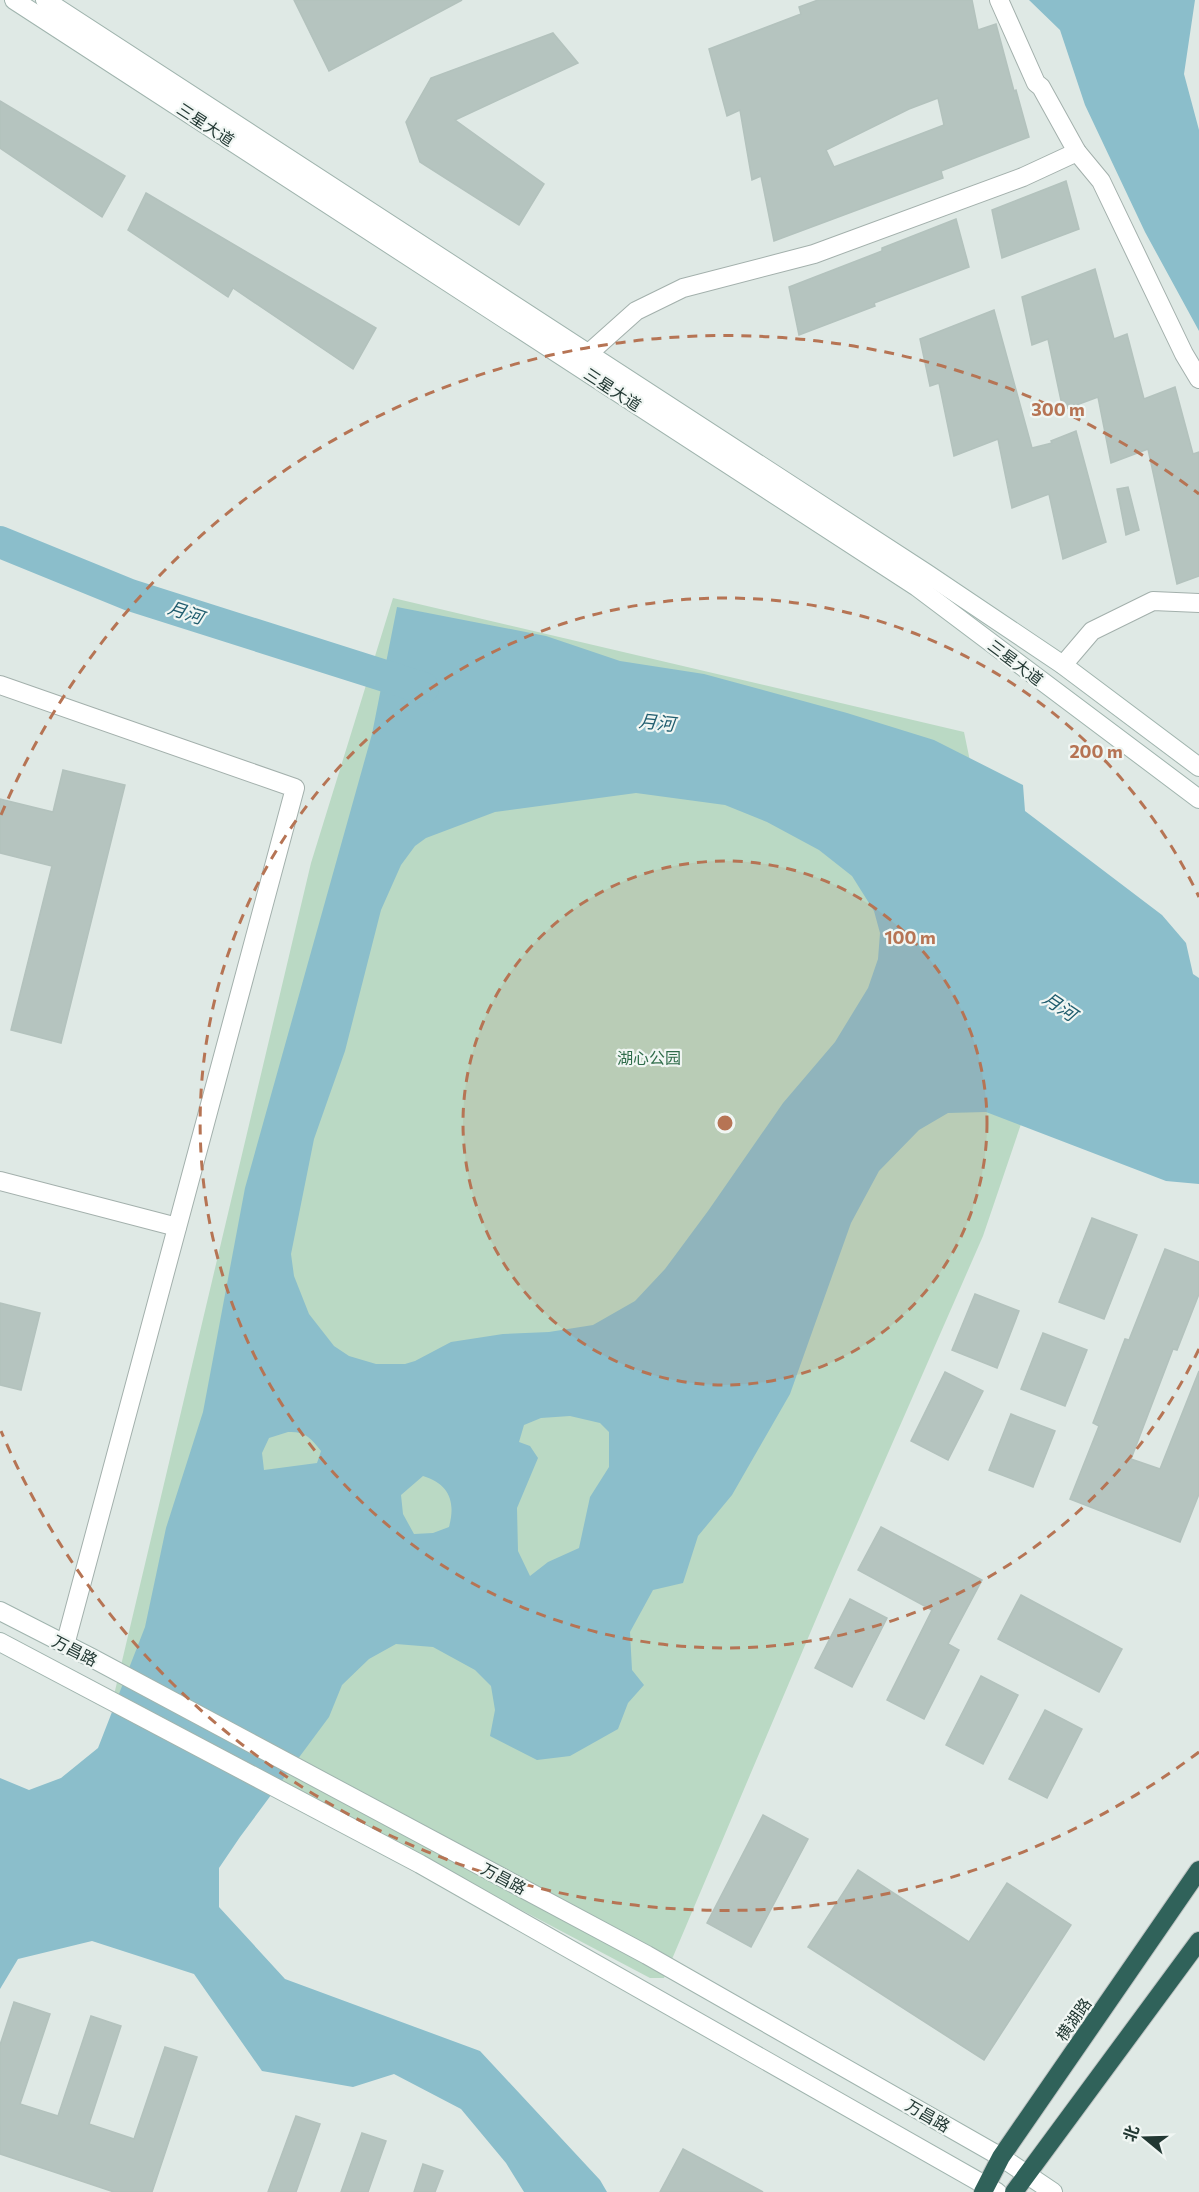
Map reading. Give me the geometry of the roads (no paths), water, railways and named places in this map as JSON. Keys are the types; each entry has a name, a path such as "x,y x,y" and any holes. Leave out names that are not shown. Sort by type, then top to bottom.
{"highway":[{"name":"横湖路","path":"989,2190 1001,2157 1199,1870"},
{"path":"1014,2192 1199,1941"}],"street":[{"name":"三星大道","path":"14,0 917,587 1199,799"},
{"name":"三星大道","path":"45,0 926,573 1063,665 1199,767"},
{"path":"999,0 1032,76 1041,87 1077,152 1101,181 1184,354 1199,380"},
{"path":"589,353 636,311 683,288 814,254 1023,177 1077,152"},
{"path":"1063,665 1092,632 1153,601 1199,603"},
{"path":"0,685 295,788 65,1645"},
{"path":"0,1181 177,1227"},
{"name":"万昌路","path":"0,1611 647,1955 1001,2157 1053,2192"},
{"name":"万昌路","path":"0,1642 420,1864 989,2190"}],"water":[{"path":"1029,0 1195,0 1184,74 1199,130 1199,331 1145,232 1085,105 1060,30"},
{"path":"397,607 546,636 620,661 704,674 847,713 934,740 1023,785 1025,811 1162,915 1186,943 1193,974 1199,978 1199,1184 1166,1181 986,1112 948,1113 919,1130 879,1171 851,1223 790,1394 732,1495 698,1536 683,1583 653,1590 630,1632 632,1670 644,1685 628,1703 618,1729 570,1756 537,1760 490,1736 495,1710 491,1686 475,1670 433,1647 396,1644 369,1659 342,1685 329,1717 219,1868 219,1907 285,1979 480,2051 600,2180 607,2192 524,2192 506,2163 461,2109 394,2074 353,2087 262,2071 194,1974 92,1941 18,1959 0,1989 0,1778 29,1790 61,1778 98,1748 145,1627 166,1528 203,1412 245,1188 372,734","holes":["636,793 725,805 767,822 819,850 852,876 874,911 880,933 878,959 868,988 835,1042 783,1103 665,1269 635,1301 593,1325 451,1342 405,1364 376,1364 349,1356 334,1346 309,1314 294,1276 291,1254 314,1139 345,1051 381,910 401,865 415,846 426,838 495,812","570,1416 600,1423 609,1432 609,1467 590,1497 579,1548 548,1562 530,1576 518,1551 517,1508 538,1458 530,1446 519,1442 524,1425 541,1418","288,1432 303,1434 311,1439 321,1451 317,1463 264,1470 262,1453 269,1438","423,1476 432,1479 444,1489 451,1502 449,1527 433,1533 414,1534 403,1514 401,1495"]}],"waterway":[{"name":"月河","path":"0,542 130,595 423,688"}],"park label":[{"name":"湖心公园","path":"649,1057"}]}
